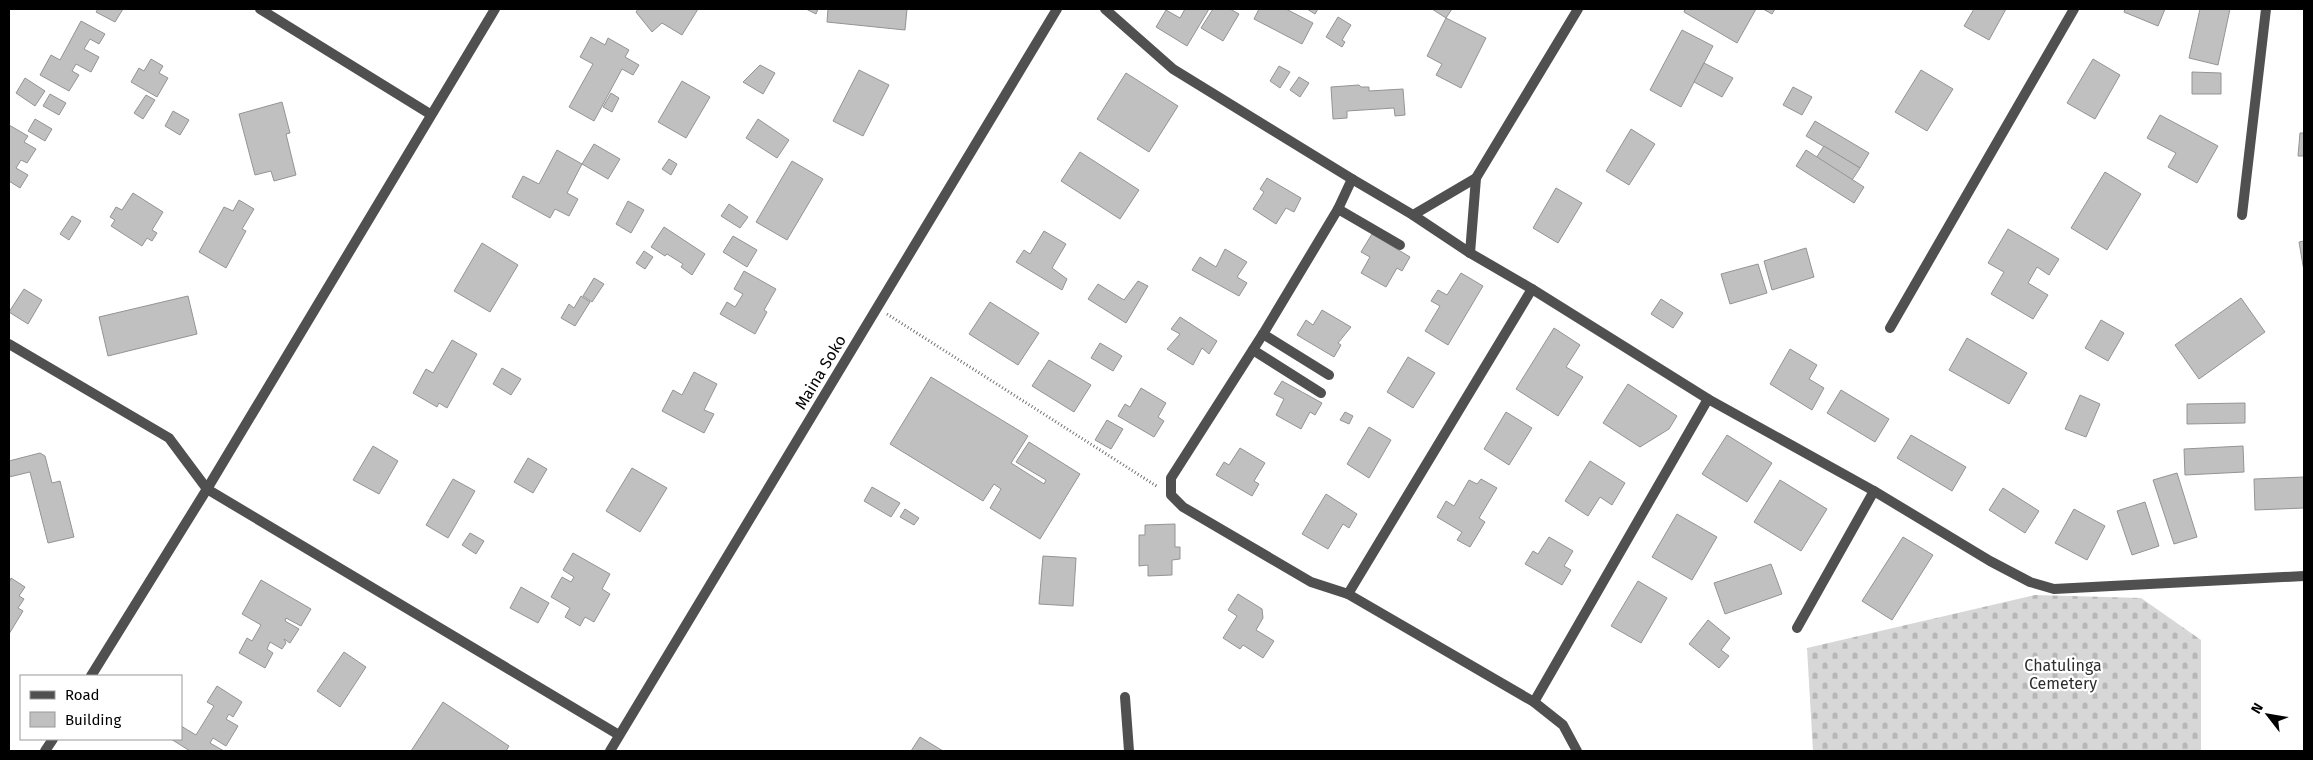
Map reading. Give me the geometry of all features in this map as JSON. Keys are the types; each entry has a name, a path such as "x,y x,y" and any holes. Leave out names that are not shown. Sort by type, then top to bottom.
{"street":[{"path":"260,9 430,114"},
{"path":"92,675 207,489 430,114 495,9"},
{"name":"Maina Soko","path":"610,751 1057,9"},
{"path":"1105,9 1173,69 1352,180 1413,215 1470,254 1532,289 1708,399 1874,491 1990,561 2030,582 2054,589 2304,576"},
{"path":"1470,254 1476,178 1578,9"},
{"path":"1890,328 2074,9"},
{"path":"2242,214 2266,9"},
{"path":"1413,215 1476,178"},
{"path":"1352,180 1338,209 1263,334 1171,478 1171,495 1183,507 1276,563 1311,582 1348,594 1534,702 1563,724 1577,751"},
{"path":"1338,209 1400,245"},
{"path":"1348,594 1532,289"},
{"path":"1263,334 1329,375"},
{"path":"9,344 169,438 207,489 619,735"},
{"path":"1253,350 1321,393"},
{"path":"1534,702 1708,399"},
{"path":"1798,628 1874,491"},
{"path":"1125,697 1129,751"},
{"path":"45,751 52,740"}],"path":[{"path":"876,307 1171,495"}],"green space":[{"name":"Chatulinga Cemetery","path":"2035,595 2141,598 2201,640 2201,751 1813,751 1807,648"}],"building":[{"path":"98,9 123,9 115,22 96,12"},
{"path":"638,9 698,9 682,35 662,23 652,32 636,12"},
{"path":"806,9 818,9 816,14"},
{"path":"828,9 907,9 905,30 827,22"},
{"path":"1185,9 1209,9 1187,46 1156,27 1166,10 1180,18"},
{"path":"1213,9 1230,9 1239,14 1223,41 1201,28"},
{"path":"1259,9 1286,9 1313,23 1302,44 1254,19"},
{"path":"1307,9 1318,9 1315,14"},
{"path":"1432,9 1452,9 1446,18"},
{"path":"1685,9 1756,9 1737,43 1684,12"},
{"path":"1763,9 1775,9 1772,14"},
{"path":"1974,9 2006,9 1989,40 1964,26"},
{"path":"2125,9 2165,9 2158,26 2124,12"},
{"path":"2200,9 2230,9 2218,65 2189,58"},
{"path":"1338,17 1351,25 1342,40 1345,42 1342,47 1326,37"},
{"path":"1446,18 1486,38 1461,88 1436,75 1442,64 1427,56"},
{"path":"81,21 105,34 99,44 90,39 84,49 99,57 91,72 76,64 72,71 79,75 69,91 40,75 51,55 60,60"},
{"path":"1682,30 1713,46 1681,107 1650,90"},
{"path":"591,37 605,45 608,38 629,50 625,57 639,65 633,75 622,69 594,121 569,107 593,64 580,57"},
{"path":"151,59 163,66 159,73 168,78 157,97 131,82 139,68 144,71"},
{"path":"2093,59 2120,75 2095,119 2067,103"},
{"path":"1704,63 1733,78 1722,97 1694,82"},
{"path":"760,65 775,73 763,94 743,82"},
{"path":"1279,66 1290,72 1280,88 1270,81"},
{"path":"859,70 889,85 863,136 833,121"},
{"path":"1921,70 1953,89 1927,131 1895,112"},
{"path":"2192,72 2221,73 2221,94 2192,94"},
{"path":"1126,73 1178,106 1149,152 1097,119"},
{"path":"1299,77 1309,83 1300,97 1290,90"},
{"path":"25,78 45,91 35,106 16,93"},
{"path":"682,81 710,97 686,138 658,122"},
{"path":"1359,85 1361,87 1369,87 1369,91 1403,89 1405,115 1395,116 1394,108 1347,111 1347,118 1333,119 1331,87"},
{"path":"1793,87 1812,97 1802,115 1783,105"},
{"path":"611,93 619,98 612,112 603,107"},
{"path":"50,94 66,103 59,115 43,106"},
{"path":"146,95 155,100 143,119 134,113"},
{"path":"282,102 290,133 286,134 296,175 274,181 271,171 255,175 239,114"},
{"path":"173,111 189,120 180,135 165,126"},
{"path":"2160,115 2218,146 2197,183 2168,167 2176,153 2147,138"},
{"path":"35,119 52,129 45,141 28,131"},
{"path":"758,119 789,140 777,158 746,138"},
{"path":"1815,121 1869,153 1860,168 1806,136"},
{"path":"9,125 28,136 24,142 36,149 27,163 21,160 16,168 28,175 20,188 9,181"},
{"path":"1631,129 1655,144 1629,185 1606,171"},
{"path":"2300,133 2304,133 2304,156 2298,156"},
{"path":"594,144 620,159 608,179 582,164"},
{"path":"1824,146 1860,168 1852,180 1816,158"},
{"path":"557,150 582,164 567,193 578,199 569,216 555,209 550,218 512,197 523,176 539,184"},
{"path":"1806,150 1864,187 1854,203 1796,166"},
{"path":"1080,152 1139,190 1120,219 1061,181"},
{"path":"669,159 677,164 671,175 662,169"},
{"path":"792,161 823,179 787,240 756,222"},
{"path":"2105,172 2141,194 2107,250 2071,228"},
{"path":"1267,178 1301,198 1294,212 1286,208 1276,224 1253,209 1264,192 1260,189"},
{"path":"1556,188 1582,203 1558,243 1533,228"},
{"path":"133,193 163,212 152,230 157,233 152,241 147,238 142,246 111,226 115,220 110,217 116,207 122,210"},
{"path":"239,200 254,209 242,229 246,231 226,268 199,252 224,207 233,211"},
{"path":"628,201 644,210 631,233 616,224"},
{"path":"729,204 748,217 740,228 721,216"},
{"path":"72,216 81,221 69,240 60,234"},
{"path":"664,227 705,254 692,275 681,267 683,264 651,247"},
{"path":"2008,229 2059,259 2049,275 2037,267 2028,283 2048,295 2033,319 1991,294 2004,272 1988,263"},
{"path":"1044,231 1066,244 1052,268 1067,279 1062,290 1016,262 1024,250 1030,254"},
{"path":"1372,234 1410,257 1402,271 1397,268 1386,287 1361,273 1370,257 1361,252"},
{"path":"733,236 757,250 747,267 723,252"},
{"path":"2304,241 2304,271 2299,242"},
{"path":"482,243 518,265 490,312 454,291"},
{"path":"1806,248 1814,277 1772,290 1764,261"},
{"path":"1225,249 1247,262 1237,277 1247,283 1239,296 1192,270 1200,257 1216,267"},
{"path":"644,251 653,257 645,269 636,263"},
{"path":"1758,264 1767,293 1730,304 1721,274"},
{"path":"744,271 776,289 764,310 767,312 755,334 720,314 727,302 735,307 743,294 734,289"},
{"path":"1461,273 1483,286 1448,345 1425,331 1440,306 1431,301 1438,290 1447,295"},
{"path":"594,278 604,284 592,302 583,296"},
{"path":"1138,281 1148,286 1126,323 1088,299 1098,284 1124,300"},
{"path":"24,289 42,300 28,324 9,312"},
{"path":"188,296 197,334 108,356 99,317"},
{"path":"581,296 590,302 575,326 561,318 569,304 574,308"},
{"path":"2241,298 2265,332 2199,379 2175,345"},
{"path":"1661,299 1683,313 1673,328 1651,314"},
{"path":"990,302 1039,333 1018,365 969,334"},
{"path":"1322,310 1351,327 1338,343 1341,345 1334,357 1297,335 1306,320 1313,325"},
{"path":"1180,317 1217,341 1209,354 1202,348 1193,365 1167,349 1180,334 1171,329"},
{"path":"2101,320 2124,333 2108,361 2085,348"},
{"path":"1554,328 1580,345 1566,367 1583,377 1558,416 1516,389"},
{"path":"1967,338 2027,373 2009,404 1949,370"},
{"path":"452,340 477,354 447,408 439,403 437,407 413,393 426,369 433,373"},
{"path":"1100,343 1122,356 1113,371 1091,358"},
{"path":"1790,349 1817,365 1809,379 1824,388 1812,410 1770,384"},
{"path":"1408,357 1435,373 1413,408 1387,392"},
{"path":"1049,360 1091,385 1074,412 1032,386"},
{"path":"502,368 521,379 511,395 493,384"},
{"path":"694,372 717,384 704,410 714,414 704,433 662,411 673,390 682,395"},
{"path":"931,377 1028,436 1011,463 1044,484 1046,480 1016,462 1029,442 1080,474 1040,539 990,508 1001,489 994,484 983,501 890,444"},
{"path":"1282,381 1322,403 1315,415 1310,412 1301,429 1276,415 1284,399 1274,394"},
{"path":"1628,384 1677,416 1669,429 1640,447 1603,423"},
{"path":"1141,388 1166,403 1158,417 1164,421 1154,437 1118,416 1125,404 1130,407"},
{"path":"1841,390 1889,419 1875,442 1827,413"},
{"path":"2080,395 2100,404 2086,437 2065,429"},
{"path":"2245,403 2245,423 2187,424 2187,404"},
{"path":"1345,412 1353,416 1349,424 1340,420"},
{"path":"1506,412 1532,428 1509,465 1484,449"},
{"path":"1107,420 1123,429 1111,449 1095,440"},
{"path":"1369,427 1391,440 1369,478 1347,464"},
{"path":"1727,435 1772,463 1747,502 1702,474"},
{"path":"1911,435 1966,467 1952,491 1897,458"},
{"path":"373,446 398,461 379,494 353,480"},
{"path":"2243,446 2244,472 2185,475 2184,449"},
{"path":"1240,448 1265,463 1254,481 1259,484 1252,496 1216,475 1224,462 1229,465"},
{"path":"40,453 45,456 52,483 60,481 74,537 48,543 30,472 9,477 9,461"},
{"path":"528,458 547,469 533,493 514,482"},
{"path":"1590,461 1625,483 1612,505 1600,497 1588,516 1565,501"},
{"path":"632,468 667,488 640,532 606,511"},
{"path":"2177,473 2197,537 2174,544 2153,480"},
{"path":"2304,477 2304,508 2255,510 2254,479"},
{"path":"453,479 475,491 448,538 426,525"},
{"path":"1481,479 1497,488 1479,518 1485,522 1470,547 1457,540 1462,532 1437,517 1446,501 1454,506 1469,480 1477,484"},
{"path":"1780,480 1827,509 1801,551 1754,522"},
{"path":"872,487 900,503 891,517 864,501"},
{"path":"2003,488 2039,511 2025,533 1989,510"},
{"path":"1326,494 1357,514 1349,528 1343,524 1328,549 1302,534"},
{"path":"2145,502 2159,546 2132,555 2117,511"},
{"path":"905,509 919,518 914,525 900,517"},
{"path":"2074,509 2105,526 2087,560 2055,543"},
{"path":"1677,514 1717,537 1692,580 1652,557"},
{"path":"1175,524 1175,547 1180,547 1180,559 1172,560 1172,575 1148,576 1148,565 1139,566 1139,535 1145,535 1145,525"},
{"path":"470,533 484,541 476,554 462,545"},
{"path":"1549,537 1573,551 1564,566 1571,570 1562,585 1525,564 1533,551 1538,554"},
{"path":"1903,537 1933,555 1892,620 1862,601"},
{"path":"573,553 610,574 602,589 610,594 594,622 585,617 580,626 565,617 570,608 551,597 562,577 571,582 574,577 563,570"},
{"path":"1043,556 1076,558 1073,606 1039,604"},
{"path":"1771,564 1782,594 1725,614 1714,583"},
{"path":"11,578 25,587 19,596 24,599 18,608 23,611 9,634 9,583"},
{"path":"261,580 311,609 301,626 286,618 285,621 299,629 290,643 284,639 286,643 282,649 270,642 267,649 273,653 265,668 239,653 247,638 252,641 261,625 242,614"},
{"path":"1638,581 1667,598 1641,643 1611,626"},
{"path":"521,587 549,603 538,623 510,608"},
{"path":"1238,594 1262,609 1263,618 1256,630 1274,641 1263,658 1243,645 1240,649 1223,638 1237,616 1228,610"},
{"path":"1708,620 1730,638 1721,650 1729,656 1719,668 1689,644"},
{"path":"344,652 366,667 340,707 317,691"},
{"path":"217,686 242,702 233,717 229,714 226,719 238,726 226,746 213,738 210,743 224,751 190,751 173,740 182,740 182,727 196,735 214,706 207,702"},
{"path":"443,702 509,746 506,751 411,751"},
{"path":"920,737 943,751 911,751"}]}
